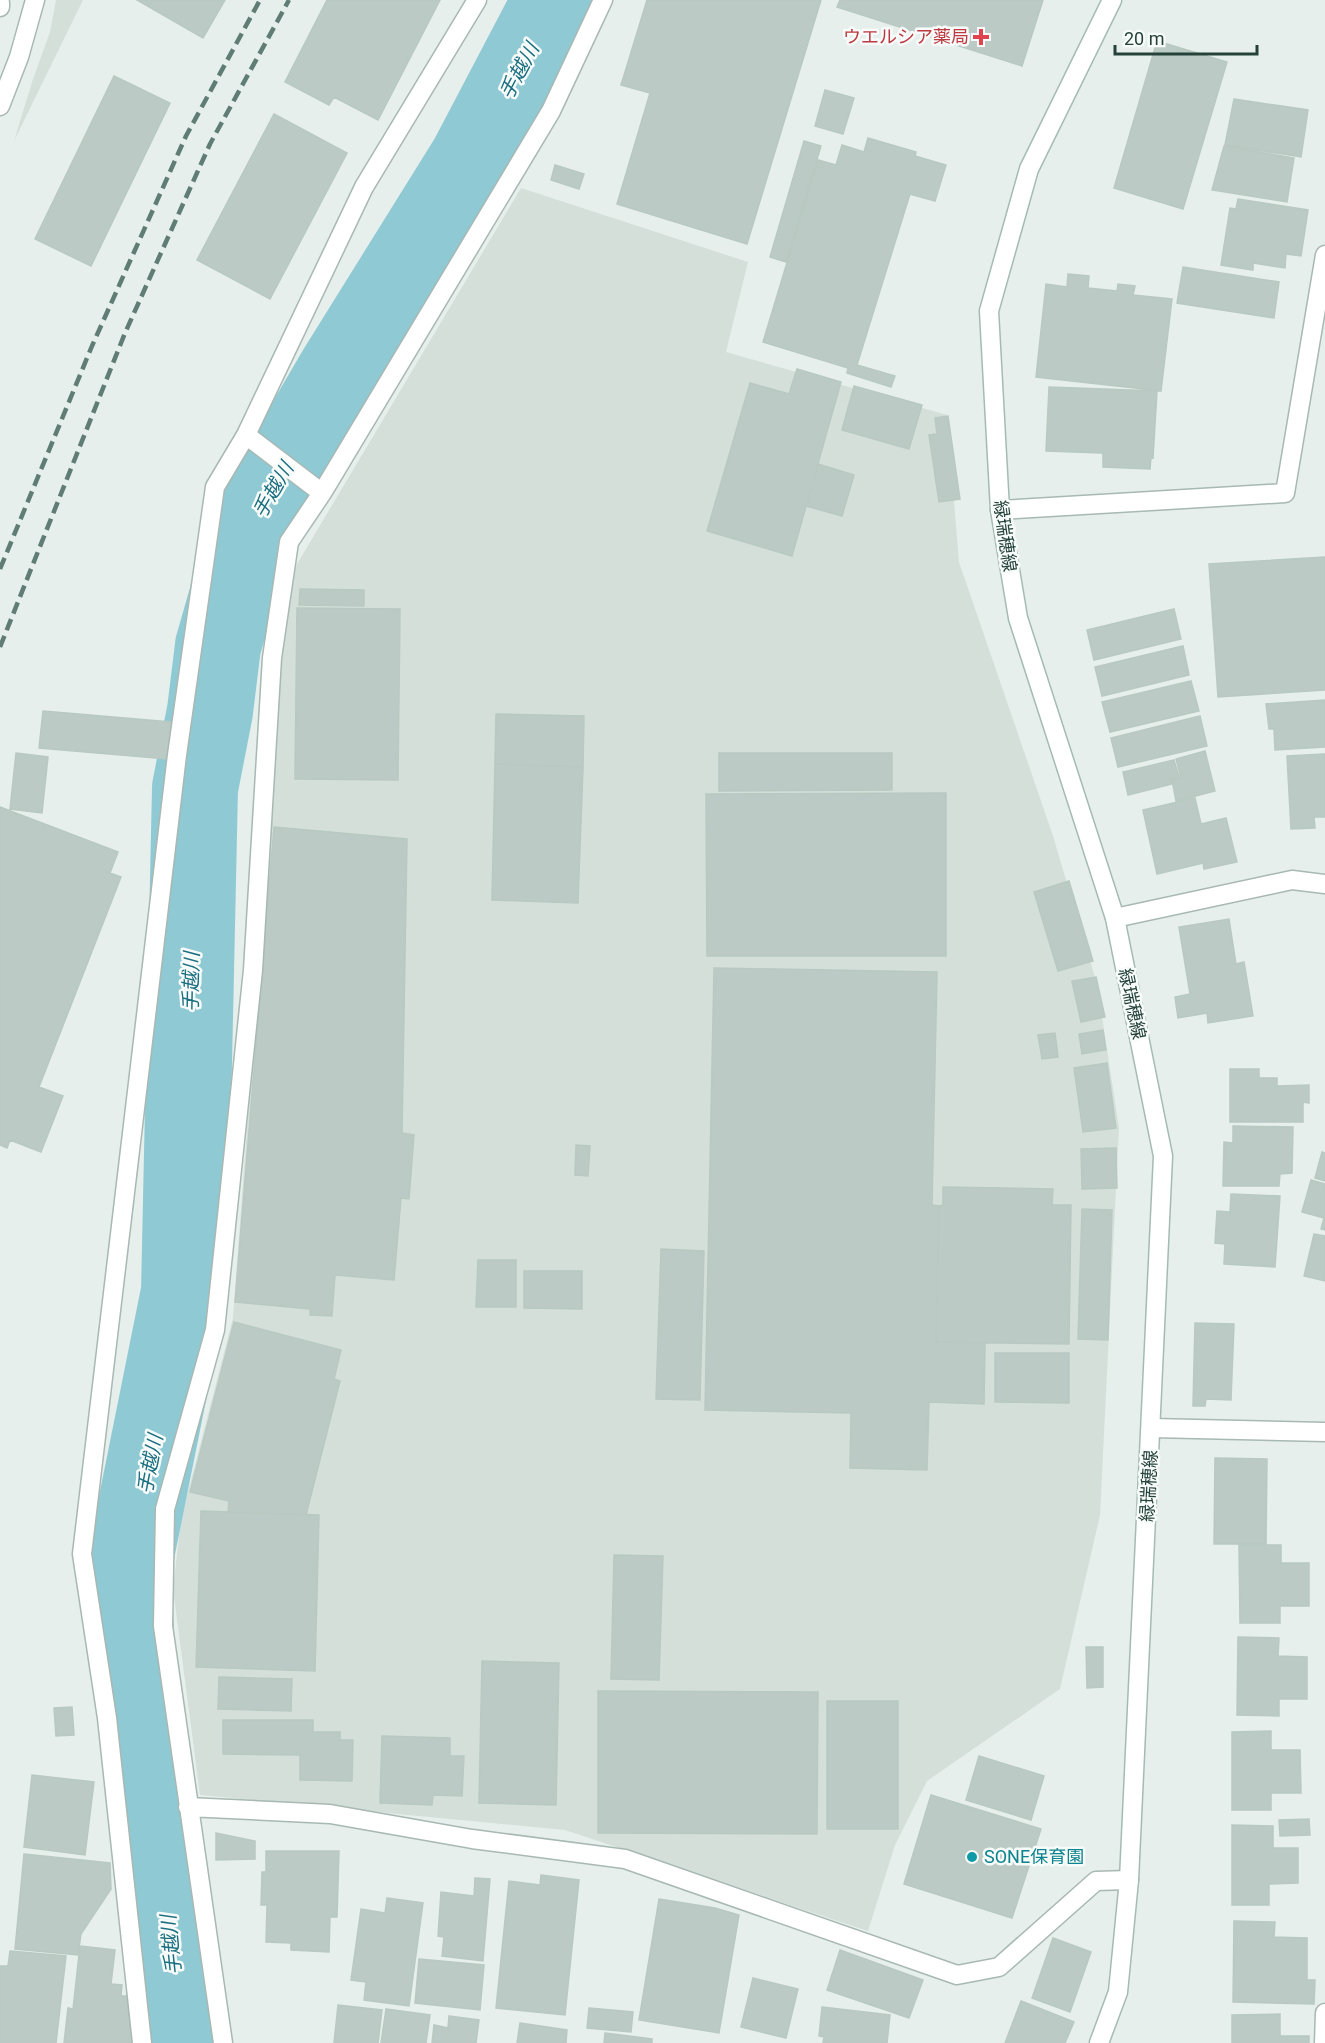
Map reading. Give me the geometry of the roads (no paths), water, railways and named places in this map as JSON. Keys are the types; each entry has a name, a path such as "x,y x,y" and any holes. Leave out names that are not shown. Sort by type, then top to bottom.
{"main road":[{"path":"0,106 19,57 35,0"},
{"path":"142,2043 107,1718 82,1554 176,767 215,487 246,435 364,187 477,0"},
{"path":"223,2043 163,1626 165,1509 215,1330 253,970 272,658 289,542 317,489 551,111 603,0"},
{"name":"緑瑞穂線","path":"1099,2043 1118,1992 1129,1880 1163,1156 1115,918 1018,618 1000,510 988,311 1029,169 1112,0"},
{"path":"1000,510 1285,493 1325,255"},
{"path":"246,435 317,489"},
{"path":"1115,918 1292,880 1325,884"},
{"path":"1152,1428 1325,1432"},
{"path":"188,1807 330,1814 472,1839 625,1859 957,1975 999,1967 1095,1881 1129,1880"},
{"path":"1324,2043 1325,2013"}],"waterway":[{"name":"手越川","path":"181,2043 156,1815 132,1653 128,1570 184,1292 195,788 210,711 218,646 255,517 340,372 472,160 556,0"}],"railway":[{"path":"0,569 92,346 186,136 260,0"},
{"path":"0,647 125,333 210,144 289,0"}],"place":[{"name":"ウエルシア薬局","path":"981,37"},
{"name":"SONE保育園","path":"972,1857"}]}
